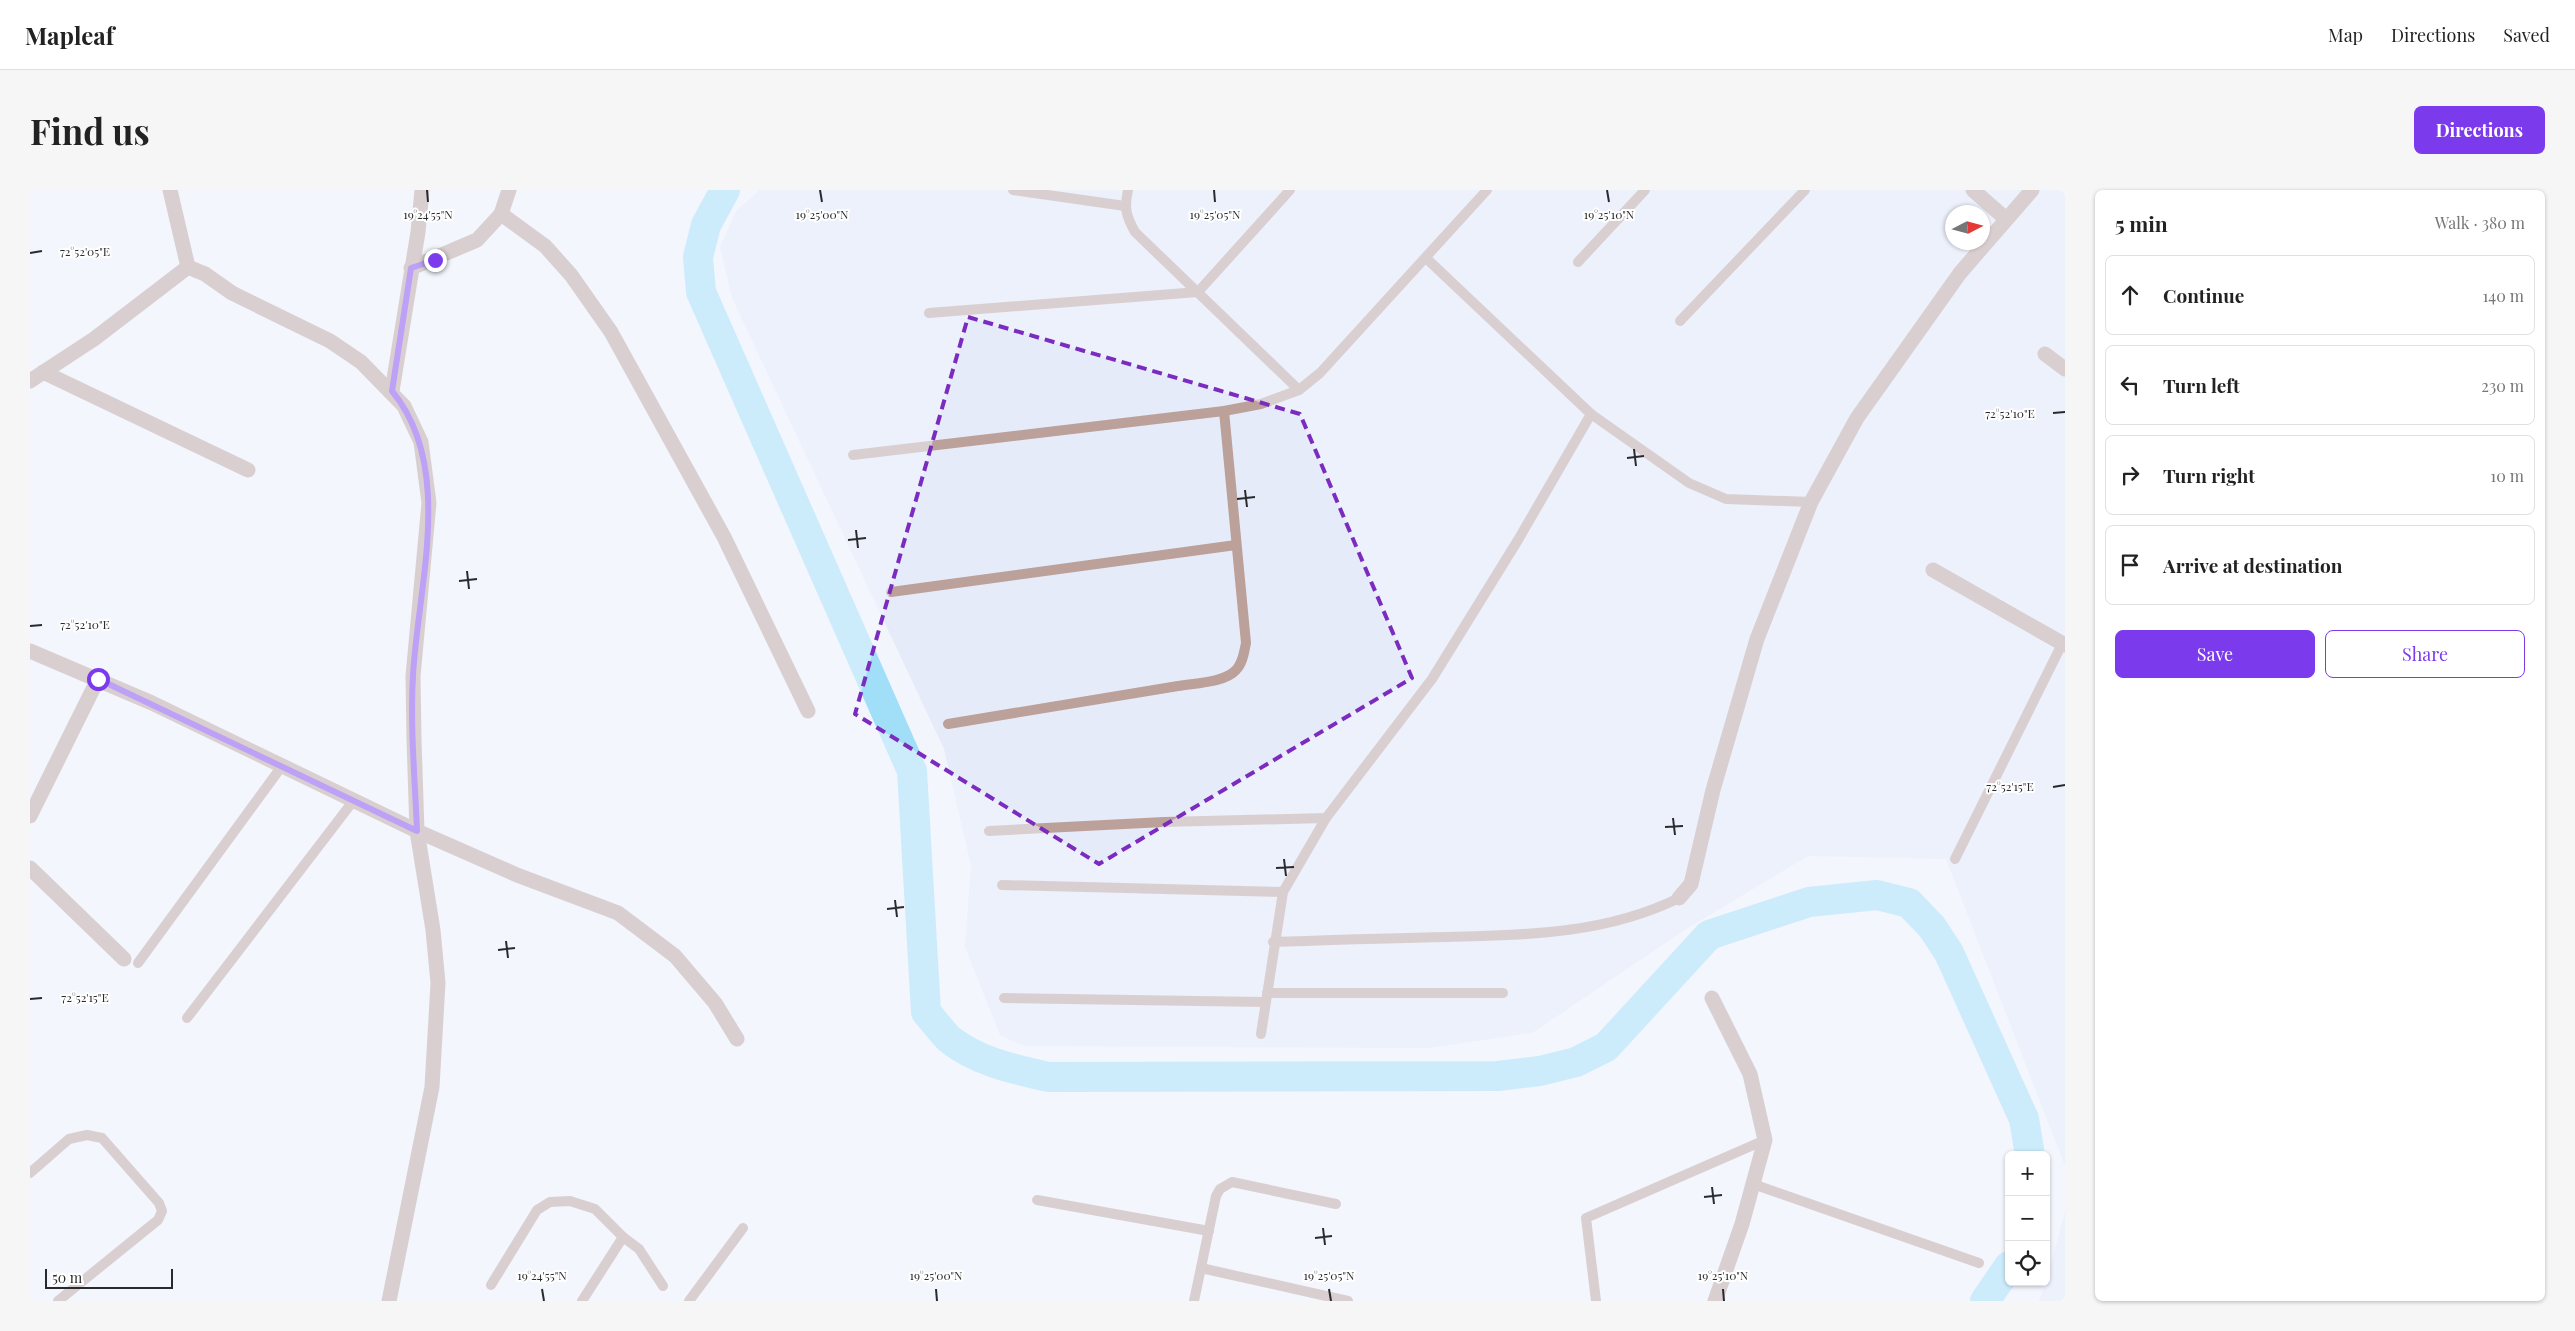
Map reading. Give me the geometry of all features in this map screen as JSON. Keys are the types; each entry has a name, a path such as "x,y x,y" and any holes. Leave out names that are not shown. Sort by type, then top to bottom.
{"street":[{"path":"170,190 188,266"},
{"path":"392,391 418,232 422,190"},
{"path":"411,268 477,240 501,214 509,190"},
{"path":"1974,190 2006,219"},
{"path":"1679,898 1691,884 1713,790 1757,639 1811,502 1857,418 1960,273 2032,190"},
{"path":"501,214 545,246 571,275 611,332 724,536 808,711"},
{"path":"30,381 94,339 188,266"},
{"path":"188,266 205,274 232,293 330,341 361,362 392,391 404,406 421,442 429,503 413,676 417,831 433,930 438,983 433,1077 389,1301"},
{"path":"2045,354 2065,369"},
{"path":"43,372 248,470"},
{"path":"1933,570 2064,645"},
{"path":"30,651 98,679 417,831 517,875 618,913 674,956 715,1003 737,1039"},
{"path":"30,816 98,679"},
{"path":"30,868 124,959"},
{"path":"1712,998 1750,1074 1765,1140 1742,1224 1715,1301"}],"lane":[{"path":"1013,190 1125,206"},
{"path":"1128,190 1125,206 1126,217 1135,232 1299,390"},
{"path":"929,313 1198,292 1290,190"},
{"path":"852,455 1224,411 1261,404 1299,390 1320,373 1487,190"},
{"path":"1578,262 1645,190"},
{"path":"1680,321 1805,190"},
{"path":"1426,258 1591,414 1689,483 1726,500 1811,502"},
{"path":"948,724 1215,680 1235,671 1242,661 1246,643 1224,411"},
{"path":"1261,1034 1273,942 1283,892 1326,818 1432,678 1518,540 1591,414"},
{"path":"891,592 1236,545"},
{"path":"1955,859 2064,645"},
{"path":"138,963 282,766"},
{"path":"187,1018 354,800"},
{"path":"989,831 1164,822 1326,818"},
{"path":"1002,885 1283,892"},
{"path":"1273,942 1539,935 1606,925 1658,908 1679,898"},
{"path":"1004,998 1266,998 1503,993"},
{"path":"30,1173 70,1140 87,1135 102,1138 158,1203 162,1211 158,1220 58,1301"},
{"path":"1596,1301 1586,1218 1765,1140"},
{"path":"1194,1301 1216,1196 1220,1189 1232,1182 1336,1204"},
{"path":"1753,1184 1979,1264"},
{"path":"1037,1200 1209,1231"},
{"path":"491,1285 523,1236 537,1210 550,1202 570,1201 595,1209 623,1237 639,1249 663,1286"},
{"path":"689,1301 743,1228"},
{"path":"582,1301 623,1237"},
{"path":"1201,1268 1348,1301"}],"highlighted area":[{"path":"968,317 1300,414 1412,678 1099,864 855,714"}],"shaded area":[{"path":"760,190 2065,190 2065,1166 1946,859 1808,856 1688,928 1532,1033 1429,1048 1024,1046 1000,1035 965,947 971,866 944,749 732,298 720,247 736,211"},
{"path":"2065,1212 2065,1301 2039,1301 2045,1286 2050,1286 2050,1267"}],"waterway":[{"path":"725,190 706,225 698,257 701,292 912,771 926,1012 949,1039 972,1054 996,1064 1048,1077 1498,1076 1540,1071 1576,1062 1606,1047 1709,935 1809,902 1877,895 1909,903 1932,927 1949,953 2024,1119 2029,1151"},
{"path":"1985,1301 2005,1272"}],"route":[{"path":"98,679 152,703 417,831 413,676 429,503 421,442 404,406 392,391 411,268 435,260"}]}
